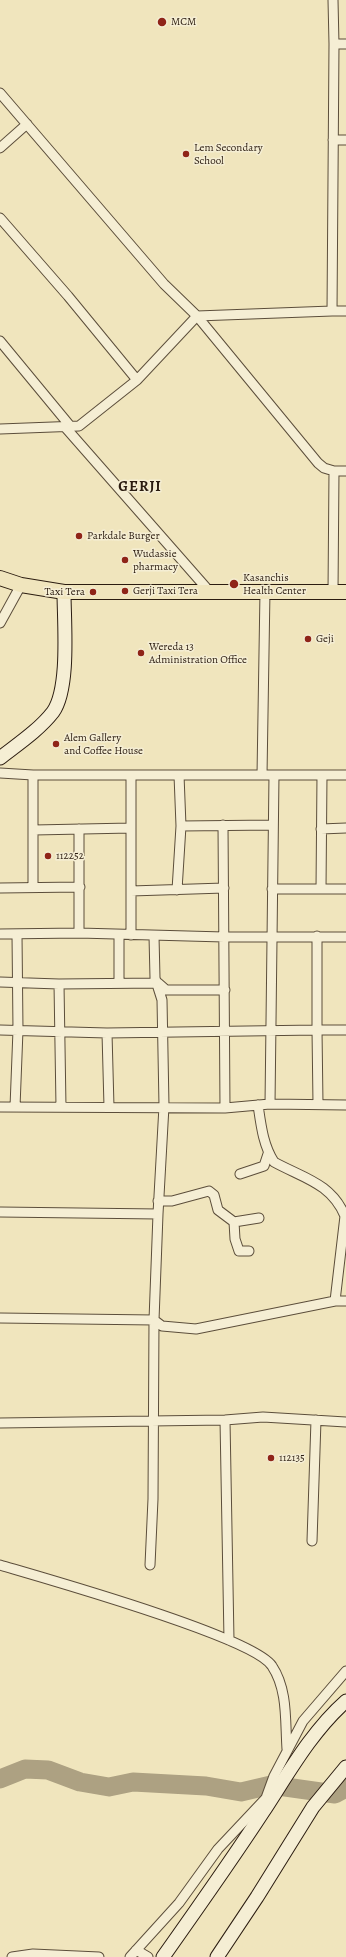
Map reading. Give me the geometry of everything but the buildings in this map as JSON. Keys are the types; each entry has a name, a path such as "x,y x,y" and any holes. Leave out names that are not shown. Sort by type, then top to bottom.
{"main road":[{"path":"0,578 21,585 64,592 339,592"},
{"path":"0,758 40,725 53,711 59,700 62,691 64,660 64,592"},
{"path":"163,1957 263,1813 296,1759 334,1711 346,1701"},
{"path":"217,1957 257,1897 313,1807 345,1768"}],"street":[{"path":"332,311 333,0"},
{"path":"334,44 346,44"},
{"path":"0,93 164,284 197,316 318,463 324,468 334,471 346,471"},
{"path":"0,148 27,124"},
{"path":"333,140 346,140"},
{"path":"0,218 68,296 137,380"},
{"path":"0,430 20,427 79,426 137,380 197,316 346,311"},
{"path":"0,340 68,427 209,591"},
{"path":"334,471 339,592"},
{"path":"0,623 21,585"},
{"path":"262,775 265,591"},
{"path":"0,773 33,775 346,775"},
{"path":"33,775 33,887"},
{"path":"131,775 131,935"},
{"path":"177,890 181,826 179,775"},
{"path":"270,1104 274,775"},
{"path":"321,889 322,775"},
{"path":"181,826 273,824"},
{"path":"222,825 224,888 225,1108"},
{"path":"34,830 131,828"},
{"path":"321,829 346,828"},
{"path":"79,829 80,933"},
{"path":"0,888 80,887"},
{"path":"131,891 224,888"},
{"path":"272,889 346,889"},
{"path":"0,934 80,933 154,936 346,937"},
{"path":"15,1107 18,1030 17,934"},
{"path":"119,935 119,982"},
{"path":"154,936 155,978 166,990 225,990"},
{"path":"317,936 318,1104"},
{"path":"0,982 59,984 158,982"},
{"path":"150,1565 153,1499 152,1420 154,1320 158,1201 164,1106 162,1000 158,982"},
{"path":"59,984 61,1107"},
{"path":"0,1030 107,1033 346,1030"},
{"path":"107,1033 109,1107"},
{"path":"0,1107 164,1106 225,1108 270,1104 346,1105"},
{"path":"258,1105 264,1140 268,1154 274,1162 330,1191 340,1205 345,1216 335,1301"},
{"path":"240,1174 264,1166 268,1154"},
{"path":"158,1201 172,1201 209,1190 214,1195 218,1210 234,1222 258,1218"},
{"path":"0,1212 158,1214"},
{"path":"234,1222 235,1239 239,1251 249,1251"},
{"path":"0,1318 154,1320 162,1326 196,1329 335,1301 346,1301"},
{"path":"0,1423 225,1420 263,1417 346,1422"},
{"path":"225,1420 229,1640"},
{"path":"312,1542 316,1420"},
{"path":"0,1565 152,1612 229,1640 262,1655 272,1665 284,1696 288,1749"},
{"path":"133,1954 179,1903 218,1849 266,1798 274,1776 303,1721 346,1671"},
{"path":"12,1957 33,1954 99,1957"},
{"path":"133,1954 148,1957"}],"waterway":[{"path":"0,1779 25,1769 48,1770 80,1782 109,1787 133,1782 206,1786 241,1792 271,1785 335,1794 346,1788"}],"place":[{"name":"MCM","path":"162,22"},
{"name":"Lem Secondary School","path":"186,154"},
{"name":"Parkdale Burger","path":"79,536"},
{"name":"Wudassie pharmacy","path":"125,560"},
{"name":"Kasanchis Health Center","path":"234,584"},
{"name":"Gerji Taxi Tera","path":"125,591"},
{"name":"Taxi Tera","path":"93,592"},
{"name":"Geji","path":"308,639"},
{"name":"Wereda 13 Administration Office","path":"141,653"},
{"name":"Alem Gallery and Coffee House","path":"56,744"},
{"name":"112252","path":"48,856"},
{"name":"112135","path":"271,1458"}],"district":[{"name":"GERJI","path":"140,487"}]}
